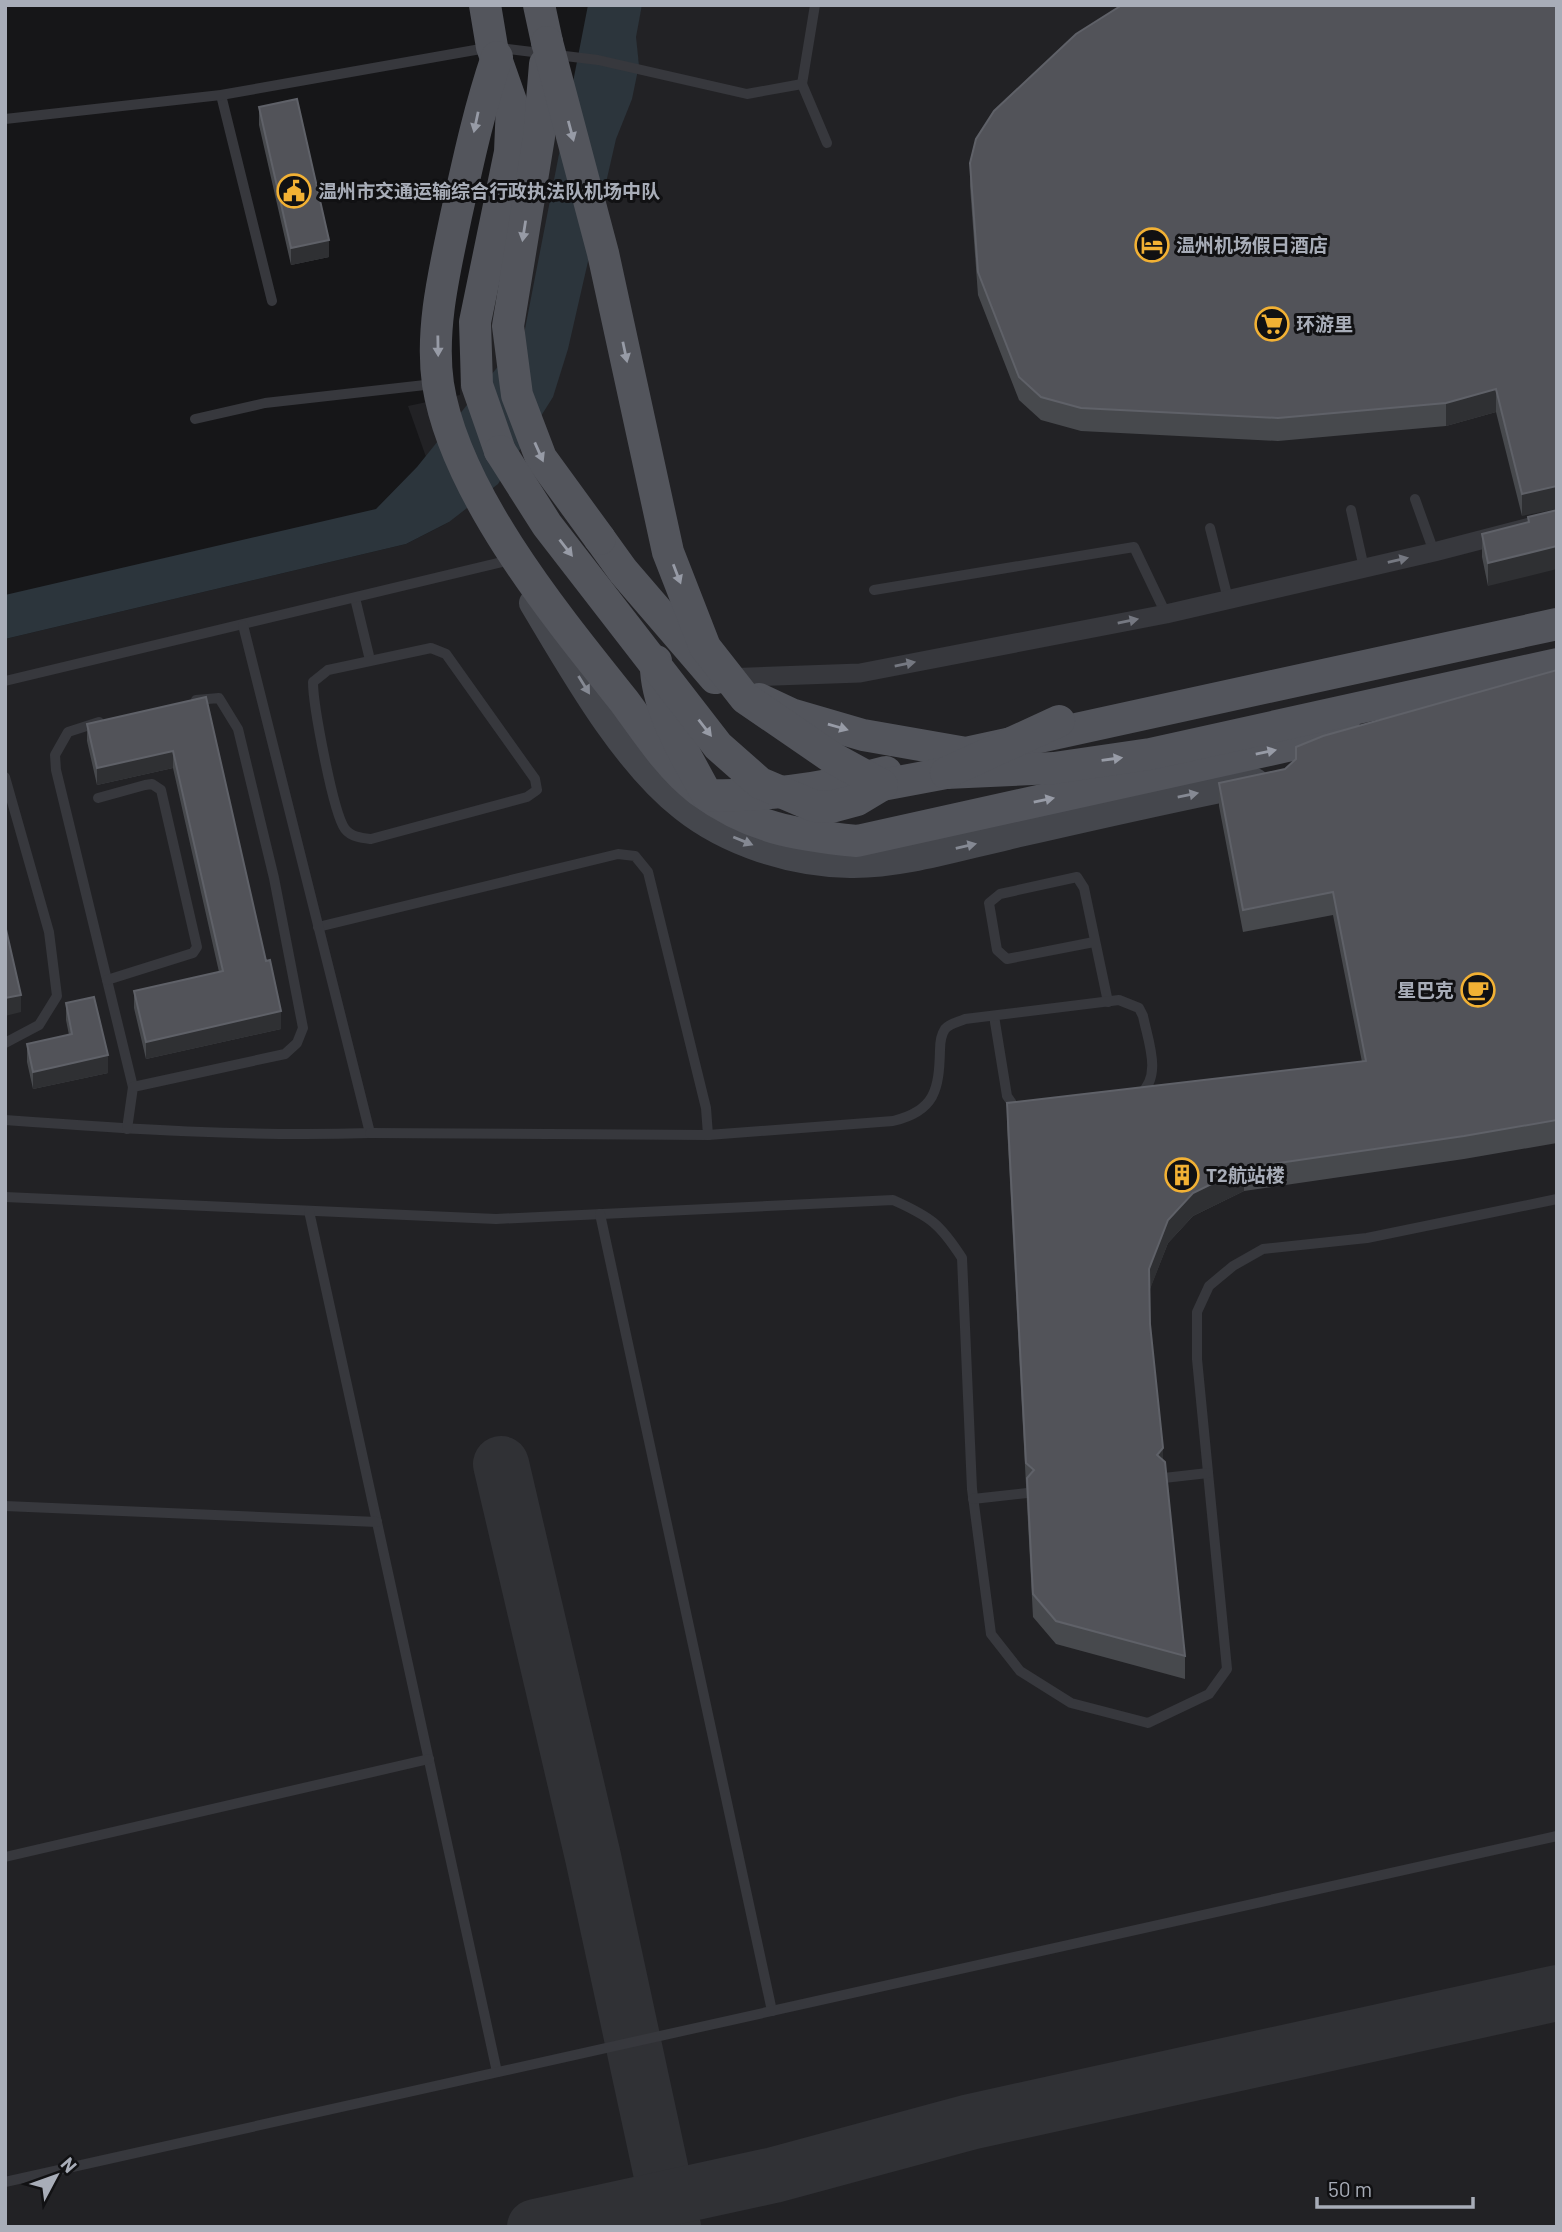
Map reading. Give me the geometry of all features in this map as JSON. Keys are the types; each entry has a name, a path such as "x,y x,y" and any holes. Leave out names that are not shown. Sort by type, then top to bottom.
{"main road":[{"path":"485,5 495,52 512,104 510,152 475,322 477,385 500,451 547,525 718,746 760,783 814,806 831,807 857,800 882,785 956,763 1059,721 1363,646 1557,604"},
{"path":"538,5 603,253 668,552 705,647 745,698 831,757 882,785"},
{"path":"547,42 539,138 508,326 517,395 541,458 623,571 715,679 791,713 956,763 1054,768 1150,754 1557,664"},
{"path":"495,52 479,110 445,267 438,325 438,384 453,436 525,590 584,686 643,767 681,806 715,830 774,853 851,864 925,855 1281,776"},
{"path":"490,519 587,655 659,747 697,789 738,815 792,834 858,841 1323,740 1557,674"},
{"path":"658,611 655,674 674,736 708,795"},
{"path":"708,795 741,796 819,789 956,763 1557,624"}],"street":[{"path":"715,679 860,673 1166,614 1434,552 1557,520"}],"lane":[{"path":"815,5 802,84 827,143"},
{"path":"5,119 221,95 495,52 598,60 747,94 802,84"},
{"path":"221,95 272,301"},
{"path":"195,419 265,403 438,384"},
{"path":"1415,499 1434,552"},
{"path":"1351,510 1364,568"},
{"path":"1210,528 1228,599"},
{"path":"874,590 1134,548 1166,614"},
{"path":"5,681 510,559"},
{"path":"355,598 370,660"},
{"path":"243,625 370,1133"},
{"path":"431,648 446,654 535,779 535,793 371,838 354,836 345,829 332,788 313,682 328,670 370,660 431,648"},
{"path":"133,1087 285,1054 297,1043 303,1028 274,878 238,729 219,698 210,697 184,703"},
{"path":"106,721 68,732 55,755 133,1087 127,1129"},
{"path":"5,776 49,932 58,996 39,1025 5,1043"},
{"path":"98,798 152,784 161,790 197,947 193,953 107,981"},
{"path":"318,927 618,854 635,856 648,872 706,1108 708,1135"},
{"path":"1094,943 1007,959 998,950 989,903 1000,894 1077,877 1084,888 1108,1002"},
{"path":"5,1119 127,1129 302,1135 708,1135 893,1121 908,1118 928,1104 935,1093 940,1041 945,1029 965,1019 1108,1002 1128,1002 1143,1016 1153,1073 1150,1083 1134,1098"},
{"path":"994,1016 1007,1096 1019,1112 1027,1114"},
{"path":"5,1197 496,1219 893,1200 923,1214 942,1228 962,1258 973,1499 992,1634 1020,1671 1071,1703 1149,1723 1209,1694 1227,1669 1197,1359 1197,1312 1209,1286 1233,1266 1263,1249 1367,1238 1557,1199"},
{"path":"309,1211 497,2072"},
{"path":"600,1214 772,2011"},
{"path":"1164,1478 1208,1473"},
{"path":"973,1499 1027,1493"},
{"path":"5,1506 377,1522"},
{"path":"5,1857 429,1759"},
{"path":"5,2182 1557,1836"}],"shaded area":[{"path":"588,5 642,5 636,37 639,65 632,99 616,139 568,349 553,397 498,484 449,522 406,544 5,639 5,595 376,509 417,467 524,334"},
{"path":"642,5 1557,5 1557,2227 5,2227 5,639 406,544 449,522 408,406 460,395 462,310 524,112 639,65 635,37"}],"building":[{"name":"环游里","path":"1122,5 1557,5 1557,486 1522,494 1496,389 1446,403 1278,418 1081,408 1041,397 1019,377 978,272 970,163 976,139 994,111 1076,34"},
{"name":"温州市交通运输综合行政执法队机场中队","path":"297,99 329,240 291,248 259,107"},
{"path":"1557,510 1557,546 1488,563 1482,534 1529,522 1528,517"},
{"name":"T2航站楼","path":"1557,670 1557,1120 1244,1168 1193,1193 1168,1220 1149,1269 1150,1324 1163,1448 1157,1455 1165,1462 1185,1656 1056,1621 1033,1594 1027,1478 1034,1470 1026,1463 1007,1103 1366,1061 1333,892 1243,910 1219,783 1285,769 1296,759 1296,747 1323,736"},
{"path":"206,697 266,961 270,960 281,1011 146,1042 134,991 223,971 173,751 97,768 87,724"},
{"path":"5,925 21,995 5,998"},
{"path":"94,997 108,1055 33,1072 27,1044 72,1034 66,1003"}],"taxiway":[{"path":"501,1464 593,1857 673,2227"},
{"path":"535,2227 774,2175 970,2122 1557,1993"}],"place":[{"name":"温州市交通运输综合行政执法队机场中队","path":"294,191"},
{"name":"温州机场假日酒店","path":"1152,245"},
{"name":"环游里","path":"1272,324"},
{"name":"星巴克","path":"1478,990"},
{"name":"T2航站楼","path":"1182,1175"}]}
